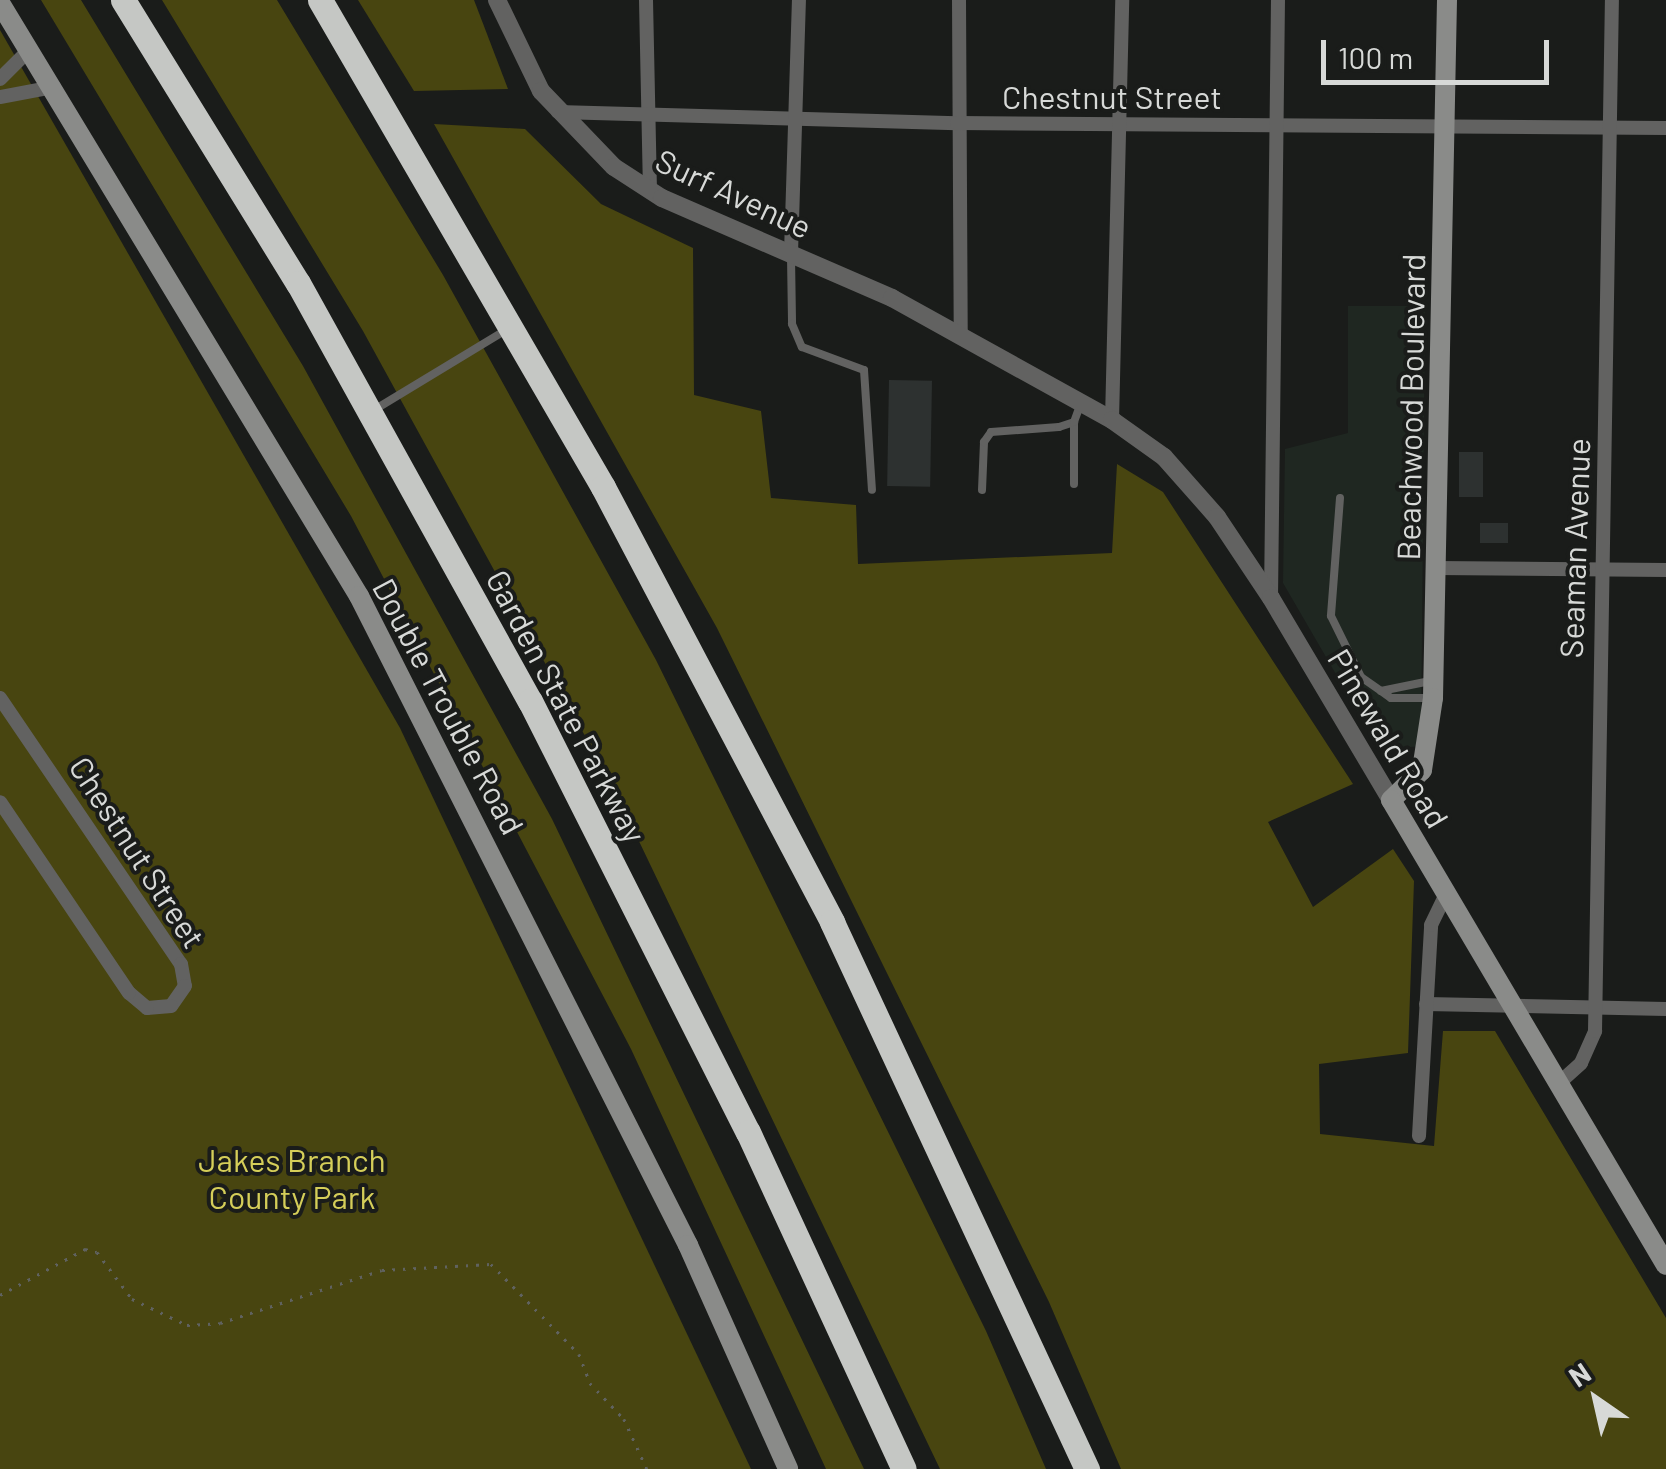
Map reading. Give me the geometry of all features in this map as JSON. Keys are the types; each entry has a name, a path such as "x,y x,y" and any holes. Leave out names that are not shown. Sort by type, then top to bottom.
{"highway":[{"name":"Garden State Parkway","path":"123,0 370,412 642,915 904,1469"},
{"path":"320,0 513,326 832,922 1087,1469"}],"main road":[{"name":"Beachwood Boulevard","path":"1391,800 1422,770 1433,689 1446,0"},
{"name":"Double Trouble Road","path":"0,3 359,596 688,1244 788,1469"},
{"name":"Pinewald Road","path":"1391,800 1666,1265"}],"street":[{"name":"Surf Avenue","path":"496,0 517,50 558,112 614,166 650,190 792,253 961,337"},
{"path":"646,0 650,190"},
{"path":"792,253 799,0"},
{"path":"959,0 961,337"},
{"path":"1112,420 1122,0"},
{"path":"1271,598 1278,0"},
{"name":"Seaman Avenue","path":"1558,1084 1592,1045 1596,1009 1612,0"},
{"path":"0,80 29,50"},
{"path":"0,97 54,87"},
{"name":"Chestnut Street","path":"558,112 958,123 1666,128"},
{"name":"Pinewald Road","path":"961,337 1112,420 1184,477 1271,598 1391,800"},
{"path":"1436,568 1666,570"},
{"name":"Chestnut Street","path":"0,698 181,964 185,986 170,1006 146,1008 128,993 0,802"},
{"path":"1418,1136 1431,926 1446,894"},
{"path":"1426,1004 1666,1009"}],"lane":[{"path":"792,253 792,324 802,347 864,370 872,490"},
{"path":"370,412 513,326"},
{"path":"1074,484 1074,422 1080,403"},
{"path":"982,490 984,442 991,432 1074,422"},
{"path":"1340,498 1331,616 1360,677 1391,698 1433,689"},
{"path":"1380,691 1433,689"}],"path":[{"path":"0,1296 85,1249 97,1252 110,1276 144,1305 187,1325 220,1323 382,1270 491,1264 579,1354 590,1383 624,1419 647,1469"}],"shaded area":[{"path":"1348,306 1425,306 1421,746 1380,750 1283,583 1285,449 1348,433"}],"green space":[{"path":"41,0 81,0 303,366 552,819 864,1469 826,1469 631,1049 351,516"},
{"path":"162,0 277,0 443,275 656,660 986,1331 1046,1469 940,1469 613,787 363,331"},
{"path":"358,0 474,0 508,89 414,91"},
{"name":"Jakes Branch County Park","path":"0,30 400,728 751,1469 0,1469"},
{"path":"434,124 525,129 601,204 693,248 694,395 761,411 771,498 856,505 858,564 1112,553 1117,464 1163,492 1353,784 1268,822 1313,907 1393,849 1414,881 1408,1053 1319,1064 1320,1134 1434,1146 1443,1031 1495,1031 1666,1318 1666,1469 1121,1469 1049,1302 717,628"}],"building":[{"path":"889,380 932,381 930,487 887,486"},
{"path":"1459,452 1483,452 1483,497 1459,497"},
{"path":"1480,523 1508,523 1508,543 1480,543"}]}
